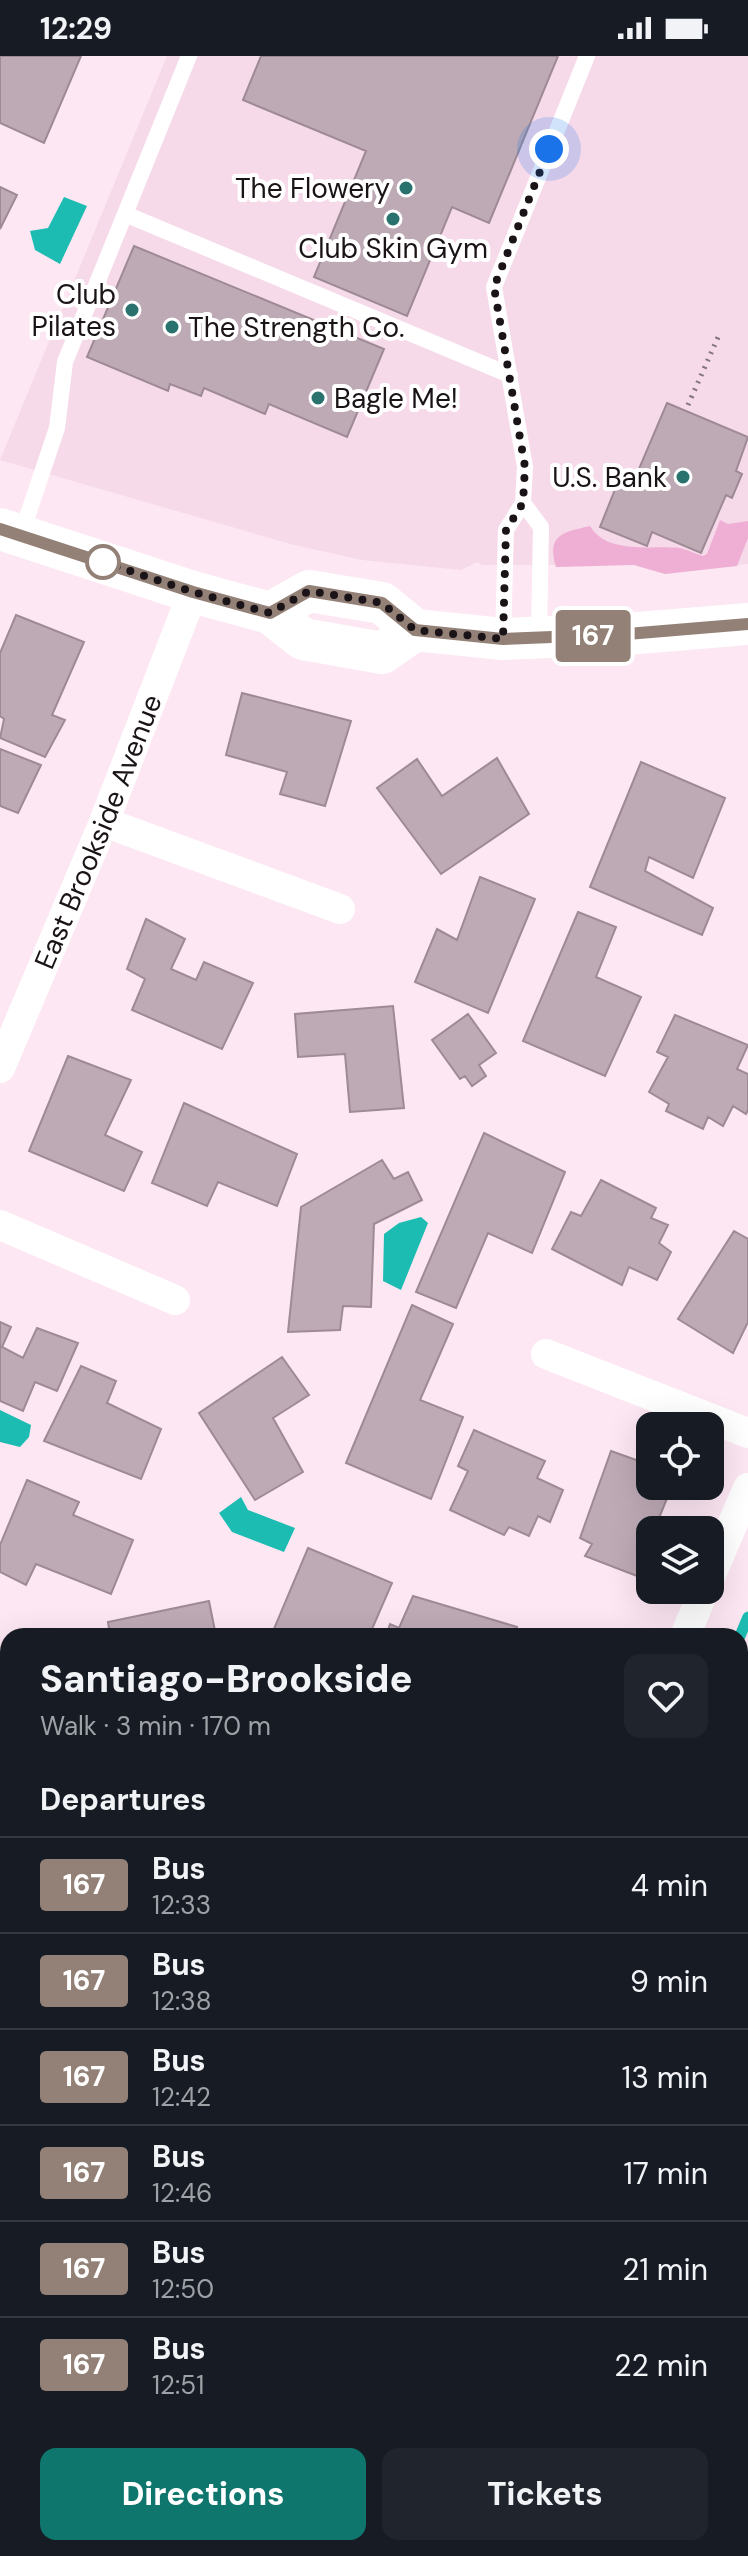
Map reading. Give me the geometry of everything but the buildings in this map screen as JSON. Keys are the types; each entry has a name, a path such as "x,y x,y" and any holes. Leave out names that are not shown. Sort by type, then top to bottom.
{"main road":[{"path":"10,532 193,592 270,613 303,639 382,653 415,630 521,639 745,617"}],"street":[{"name":"East Brookside Avenue","path":"0,1068 104,822 193,592"},
{"path":"104,822 340,909"},
{"path":"0,1225 175,1300"},
{"path":"546,1354 748,1433"},
{"path":"724,1544 748,1488"},
{"path":"688,1628 698,1604"}],"lane":[{"path":"10,532 57,428 65,362 189,56"},
{"path":"521,639 506,530 523,503 524,457 494,287 587,56"},
{"path":"125,214 510,375"},
{"path":"521,639 541,527 523,503"}],"path":[{"path":"688,405 719,335"}],"shaded area":[{"path":"167,56 748,56 748,564 665,574 634,565 482,565 477,562 461,570 362,560 294,545 0,460"},
{"path":"64,197 87,206 60,264 35,250 30,231 48,228"},
{"path":"720,520 728,524 748,521 748,538 737,566 665,574 634,565 556,567 553,548 556,541 572,530 590,526 607,541 619,545 679,548 703,556 707,554"},
{"path":"421,1217 428,1223 401,1290 383,1281 384,1234 399,1223"},
{"path":"0,1410 31,1425 29,1437 20,1447 0,1442"},
{"path":"241,1497 248,1510 295,1528 284,1552 232,1532 219,1513"}],"waterway":[{"path":"743,1628 748,1617"}],"bus line":[{"name":"167","path":"0,529 193,592 270,613 309,591 382,603 415,630 503,639 627,634 748,624"}],"place":[{"name":"The Flowery","path":"406,188"},
{"name":"Club Skin Gym","path":"393,219"},
{"name":"Club Pilates","path":"132,310"},
{"name":"The Strength Co.","path":"172,327"},
{"name":"Bagle Me!","path":"318,398"},
{"name":"U.S. Bank","path":"683,477"}],"route":[{"path":"103,562 193,592 270,613 309,591 382,603 415,630 503,639 506,530 523,503 525,467 494,287 549,149"}]}
